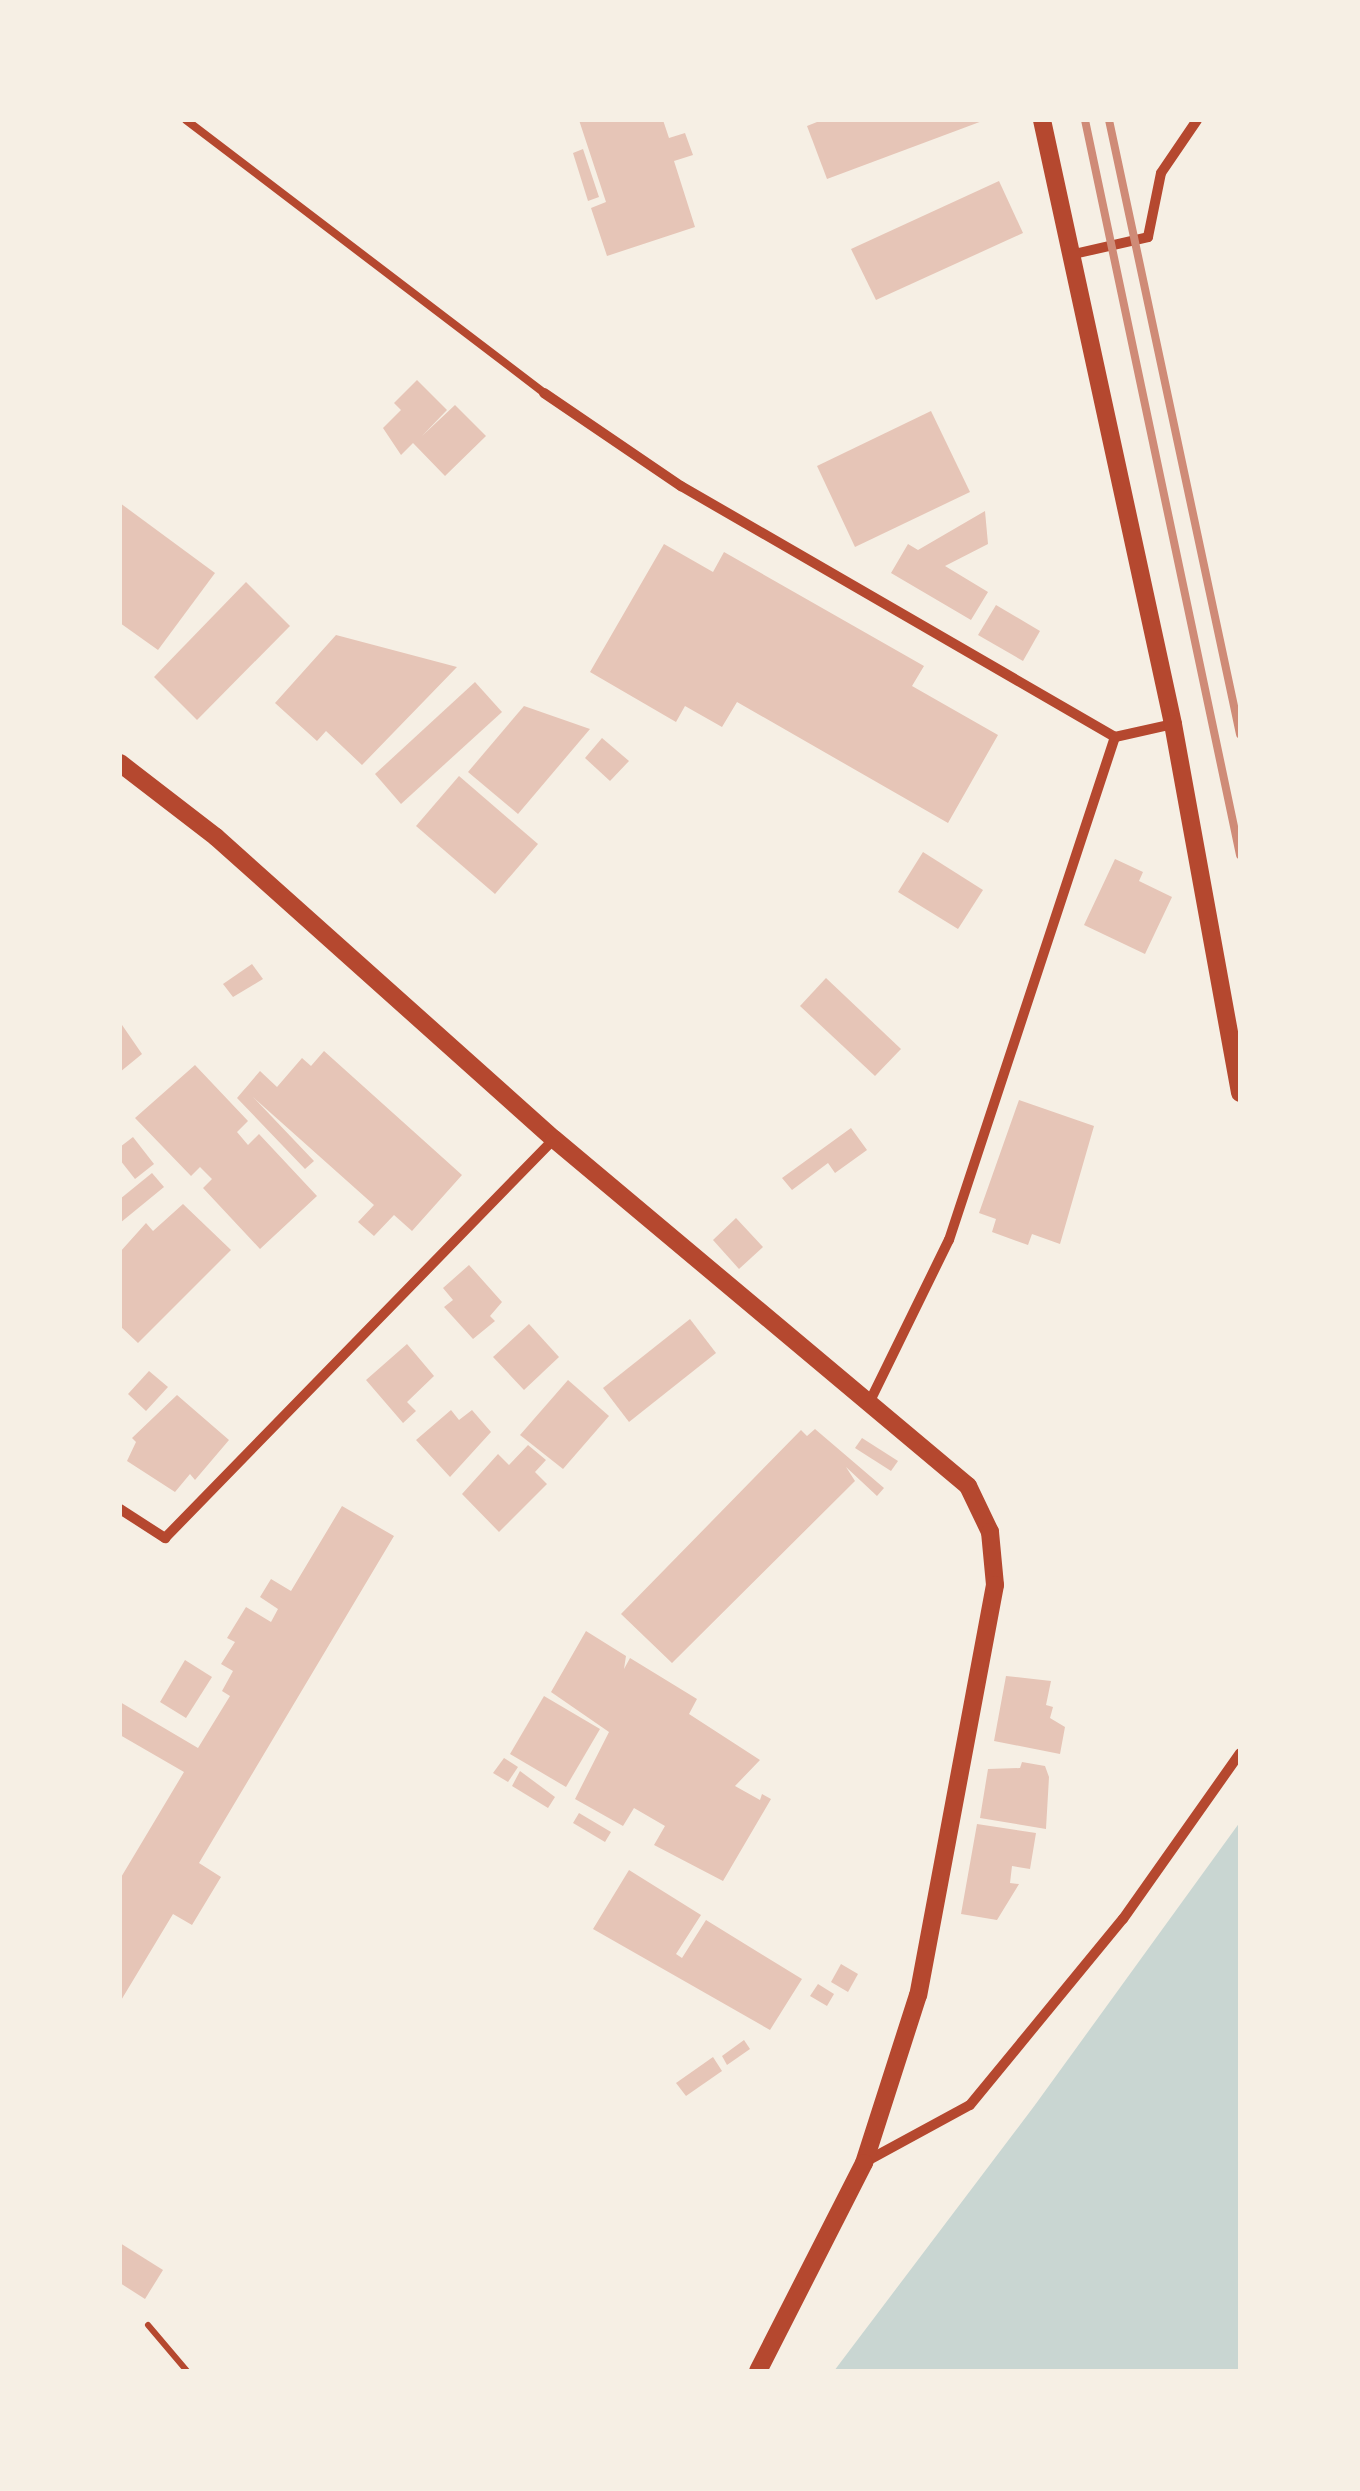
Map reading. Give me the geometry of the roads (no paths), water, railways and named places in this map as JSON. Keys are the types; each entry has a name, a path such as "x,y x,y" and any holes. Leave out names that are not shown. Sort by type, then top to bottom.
{"street":[{"path":"1042,120 1074,254 1172,724 1240,1093"},
{"path":"1074,254 1148,236 1161,173 1196,120"},
{"path":"544,393 680,486 1115,737 1172,724"},
{"path":"869,1403 948,1240 1115,737"},
{"path":"120,763 216,837 554,1139 968,1486 990,1532 995,1585 918,1996 864,2162 758,2371"},
{"path":"120,1509 165,1538 554,1139"},
{"path":"864,2162 970,2105 1123,1919 1240,1753"}],"lane":[{"path":"186,120 544,393"}],"railway":[{"path":"1085,120 1240,855"},
{"path":"1109,120 1240,734"}]}
